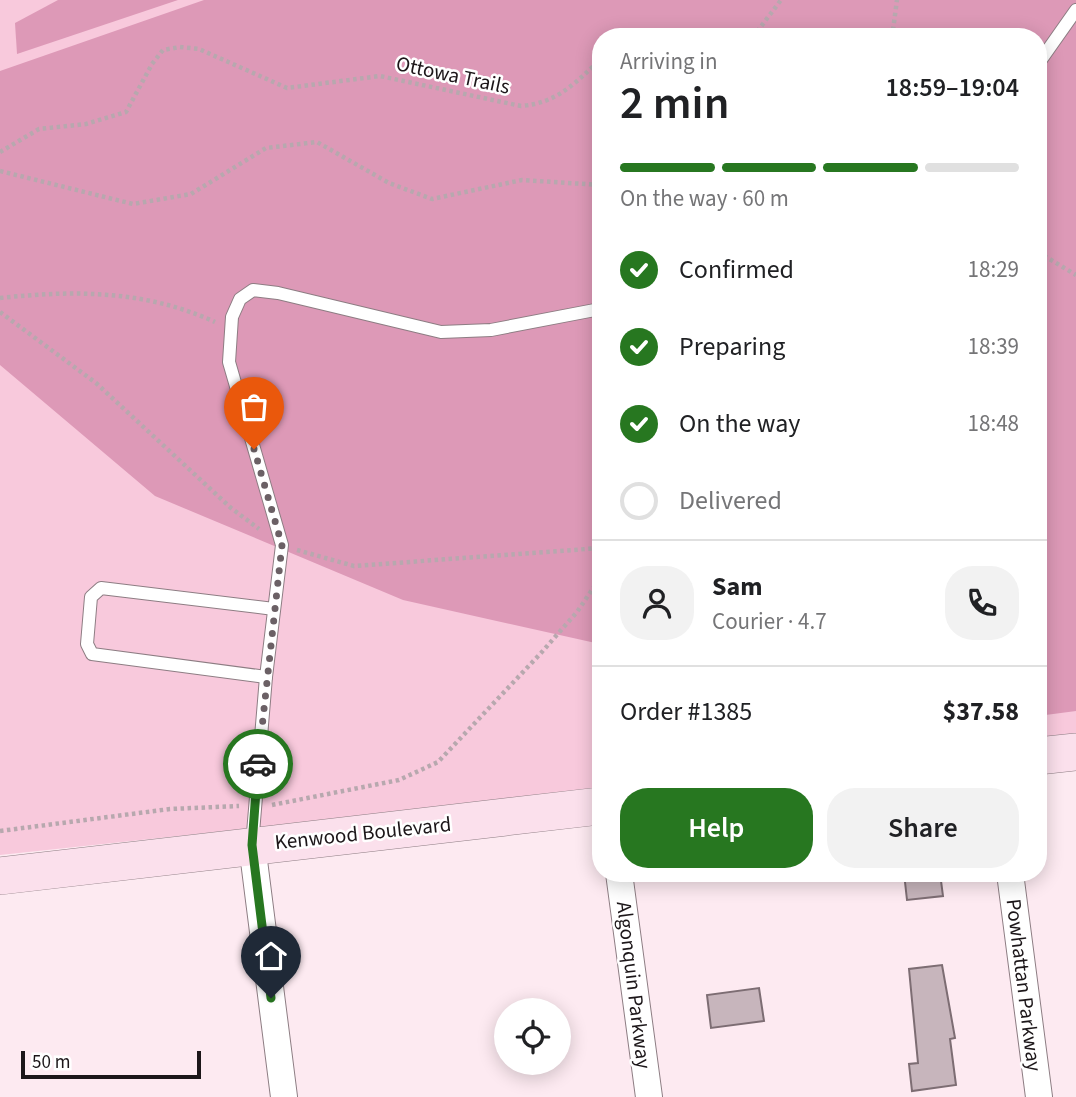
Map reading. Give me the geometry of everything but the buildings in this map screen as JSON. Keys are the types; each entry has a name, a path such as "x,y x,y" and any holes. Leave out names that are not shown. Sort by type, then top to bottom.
{"street":[{"path":"1047,755 1076,752"},
{"name":"Kenwood Boulevard","path":"0,876 592,807"},
{"path":"252,845 284,1097"},
{"name":"Algonquin Parkway","path":"620,882 649,1097"},
{"name":"Powhattan Parkway","path":"1011,882 1039,1097"}],"lane":[{"path":"1047,51 1076,10"},
{"path":"252,845 266,677 282,545 229,362 231,330 240,299 253,290 278,292 441,332 502,328 592,311"},
{"path":"266,677 92,654 87,644 91,597 101,588 274,609"}],"path":[{"path":"760,28 781,0"},
{"path":"893,28 897,0"},
{"name":"Ottowa Trails","path":"0,152 39,129 86,124 126,112 152,64 163,50 180,47 199,49 287,88 380,76 521,106 541,104 562,96 592,68"},
{"path":"0,172 133,204 191,194 266,148 317,142 389,183 432,199 522,180 592,185"},
{"path":"1047,257 1076,275"},
{"path":"0,298 36,294 121,294 187,309 231,330"},
{"path":"0,831 170,809 283,804 399,780 438,762 541,653 577,612 592,590"}],"shaded area":[{"path":"0,0 1076,0 1076,736 1047,740 1047,28 592,28 592,792 0,855"},
{"path":"58,0 178,0 17,54 15,23"},
{"path":"204,0 1076,0 1076,711 1047,715 1047,28 592,28 592,642 403,600 155,496 0,365 0,71"}],"way so far":[{"path":"254,449 282,545 258,764"}],"route":[{"path":"258,764 252,845 271,998"}]}
